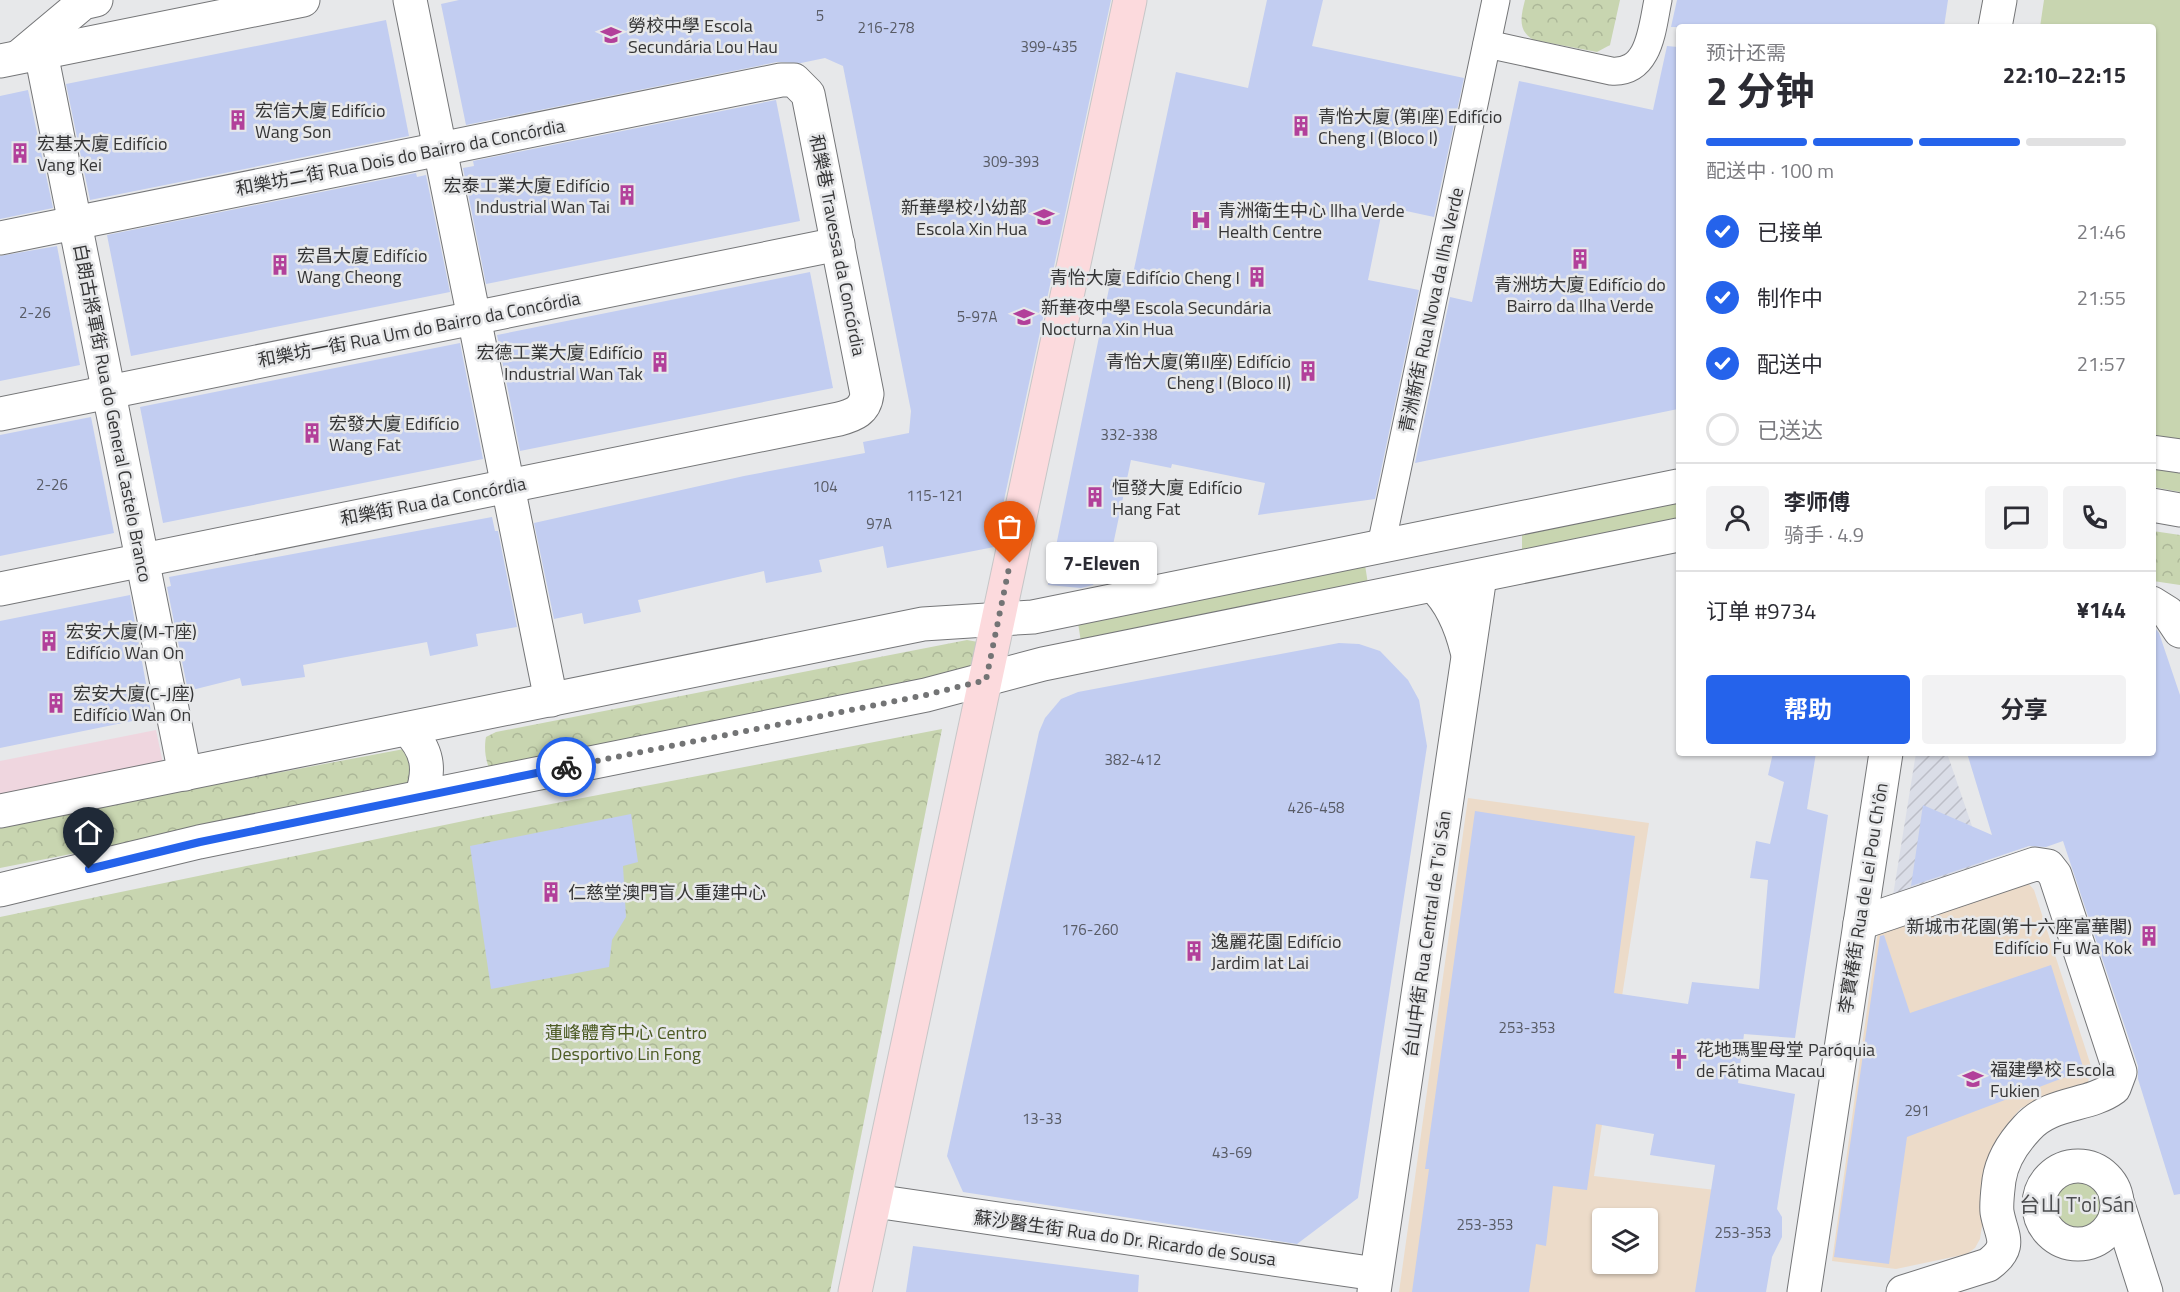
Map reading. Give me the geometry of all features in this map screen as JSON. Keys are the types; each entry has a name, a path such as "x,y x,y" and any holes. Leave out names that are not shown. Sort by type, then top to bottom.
{"main road":[{"path":"855,1292 1130,0"}],"street":[{"path":"20,57 83,3 96,0"},
{"path":"20,57 303,0"},
{"path":"410,0 551,700"},
{"name":"青洲新街 Rua Nova da Ilha Verde","path":"1366,549 1496,0"},
{"path":"1487,44 1611,71 1622,70 1633,66 1644,55 1658,0"},
{"path":"1996,24 2000,0"},
{"name":"白朗古將軍街 Rua do General Castelo Branco","path":"20,57 75,223 185,774"},
{"name":"和樂坊二街 Rua Dois do Bairro da Concórdia","path":"0,238 781,80 800,84"},
{"name":"和樂巷 Travessa da Concórdia","path":"800,84 808,94 838,244 867,394 863,408"},
{"name":"和樂坊一街 Rua Um do Bairro da Concórdia","path":"0,414 838,244"},
{"name":"和樂街 Rua da Concórdia","path":"0,589 839,419 857,414 863,408"},
{"path":"2156,453 2180,456"},
{"path":"0,811 923,624 1033,617 1676,486"},
{"path":"1572,507 1570,523 1574,541 1582,555"},
{"path":"2156,507 2180,510"},
{"path":"0,890 200,842 926,695 1043,664 1676,535"},
{"path":"1366,549 1416,570 1442,593 1460,623 1468,656"},
{"name":"台山中街 Rua Central de T'oi Sán","path":"1375,1283 1480,576"},
{"path":"2156,606 2168,613 2180,631"},
{"path":"407,729 425,753 428,768 421,797"},
{"name":"李寶椿街 Rua de Lei Pou Ch'ôn","path":"1804,1292 1886,756"},
{"path":"1860,923 2035,864 2048,866 2055,875 2120,1078 2109,1092 2055,1108 2029,1125 2010,1149 1999,1178 1997,1212 2004,1243 2001,1252 1988,1265 1903,1292"},
{"path":"2116,1198 2113,1222 2094,1240 2080,1244 2055,1236 2045,1227 2040,1214 2039,1201 2042,1188 2050,1177 2071,1166 2084,1166 2105,1177 2112,1186 2116,1198 2146,1292"},
{"name":"蘇沙醫生街 Rua do Dr. Ricardo de Sousa","path":"875,1201 1375,1283"},
{"path":"2001,1223 2039,1201"}],"shaded area":[{"path":"156,730 164,768 0,800 0,761"},
{"path":"1916,756 1948,756 1988,873 1891,908"},
{"path":"1468,798 1649,823 1594,1176 1759,1195 1746,1292 1399,1292"},
{"name":"福建學校 Escola Fukien","path":"2028,883 2034,890 2091,1066 2088,1083 2021,1108 2004,1128 1993,1154 1980,1239 1975,1248 1967,1254 1896,1269 1832,1261 1879,924"}],"green space":[{"path":"1525,0 1620,0 1610,45 1597,52 1534,40 1523,28"},
{"path":"2044,0 2180,0 2180,445 2156,441 2156,24 2040,24"},
{"path":"2156,470 2180,473 2180,492 2156,488"},
{"path":"1676,502 1676,524 1522,551 1522,529"},
{"path":"2156,531 2180,535 2180,585 2156,581"},
{"path":"1365,565 1368,584 1081,642 1078,623"},
{"path":"967,640 978,642 982,667 491,771 486,759 486,737 496,732"},
{"name":"蓮峰體育中心 Centro Desportivo Lin Fong","path":"942,729 830,1292 0,1292 0,917 483,817"},
{"path":"404,749 409,750 415,786 0,868 0,825"},
{"path":"2070,1170 2084,1170 2096,1175 2106,1185 2111,1204 2106,1223 2096,1233 2084,1238 2070,1238 2058,1233 2048,1223 2043,1211 2043,1197 2048,1185 2058,1175"}],"building":[{"path":"459,0 1111,0 994,547 887,568 883,546 819,560 822,572 766,583 764,571 638,600 641,612 584,624 582,613 554,619 534,523 744,476 865,453 863,442 909,433 911,411 843,66 825,58 801,63 777,62 466,125 441,4"},
{"name":"青怡大廈 Edifício Cheng I","path":"1267,0 1323,0 1312,46 1464,78 1434,217 1383,206 1368,280 1419,290 1375,499 1258,515 1265,483 1172,464 1171,468 1131,460 1113,545 1093,585 1081,588 1048,585 1113,269 1133,274 1176,72 1248,88"},
{"path":"1677,0 1948,0 1944,24 1676,24 1676,27 1671,27"},
{"name":"宏信大廈 Edifício Wang Son","path":"386,20 409,136 90,200 66,84"},
{"name":"青洲坊大廈 Edifício do Bairro da Ilha Verde","path":"1667,46 1676,47 1676,409 1415,463 1450,297 1472,302 1519,81 1653,110"},
{"name":"宏基大廈 Edifício Vang Kei","path":"28,90 53,208 0,219 0,96"},
{"name":"宏泰工業大廈 Edifício Industrial Wan Tai","path":"776,100 800,221 486,284 463,168 474,166 473,161"},
{"name":"宏昌大廈 Edifício Wang Cheong","path":"416,173 417,177 426,175 450,292 131,356 107,235"},
{"path":"57,246 80,365 0,381 0,256"},
{"name":"宏德工業大廈 Edifício Industrial Wan Tak","path":"810,272 833,388 520,451 497,335"},
{"name":"宏發大廈 Edifício Wang Fat","path":"460,343 483,459 163,523 140,407"},
{"path":"91,417 114,533 0,556 0,435"},
{"path":"492,517 495,531 498,531 517,627 476,634 478,646 430,656 427,642 303,665 305,677 242,686 240,678 188,691 167,587 171,586 169,577"},
{"path":"130,595 152,717 0,748 0,621"},
{"path":"2156,629 2180,695 2180,1194 2174,1195 2138,1079 2138,1066 2063,841 2046,847 2029,846 1911,886 1923,805 1992,835 1968,756 2156,756"},
{"name":"逸麗花園 Edifício Jardim Iat Lai","path":"1339,643 1359,644 1380,651 1408,680 1419,700 1427,746 1358,1198 1297,1244 963,1192 947,1156 1039,732 1045,718 1061,699 1078,692"},
{"path":"1772,756 1816,756 1807,809 1828,815 1795,1038 1744,1034 1738,1083 1795,1094 1777,1209 1782,1217 1782,1237 1772,1257 1766,1292 1695,1292 1715,1165 1650,1155 1654,1134 1596,1124 1587,1190 1553,1186 1546,1246 1536,1244 1529,1292 1412,1292 1429,1169 1425,1169 1475,811 1635,836 1614,993 1688,1004 1692,982 1759,989 1768,880 1750,878 1756,841 1770,844 1784,782 1768,775"},
{"name":"仁慈堂澳門盲人重建中心","path":"631,814 638,862 623,866 626,917 612,940 609,967 491,989 470,846"},
{"name":"福建學校 Escola Fukien","path":"1884,935 1910,1013 2051,965 2084,1070 1907,1137 1889,1264 1834,1257 1880,936"},
{"path":"913,1246 1139,1275 1138,1292 906,1292"}],"way so far":[{"path":"566,767 926,695 986,680 1010,563"}],"place":[{"name":"勞校中學 Escola Secundária Lou Hau","path":"611,35"},
{"name":"宏信大廈 Edifício Wang Son","path":"238,120"},
{"name":"青怡大廈 (第I座) Edifício Cheng I (Bloco I)","path":"1301,126"},
{"name":"宏基大廈 Edifício Vang Kei","path":"20,153"},
{"name":"宏泰工業大廈 Edifício Industrial Wan Tai","path":"627,195"},
{"name":"新華學校小幼部 Escola Xin Hua","path":"1044,217"},
{"name":"青洲衛生中心 llha Verde Health Centre","path":"1201,220"},
{"name":"青洲坊大廈 Edifício do Bairro da Ilha Verde","path":"1580,259"},
{"name":"宏昌大廈 Edifício Wang Cheong","path":"280,265"},
{"name":"青怡大廈 Edifício Cheng I","path":"1257,277"},
{"name":"新華夜中學 Escola Secundária Nocturna Xin Hua","path":"1024,317"},
{"name":"宏德工業大廈 Edifício Industrial Wan Tak","path":"660,362"},
{"name":"青怡大廈(第II座) Edifício Cheng I (Bloco II)","path":"1308,371"},
{"name":"宏發大廈 Edifício Wang Fat","path":"312,433"},
{"name":"恒發大廈 Edifício Hang Fat","path":"1095,497"},
{"name":"7-Eleven","path":"1010,563"},
{"name":"宏安大廈(M-T座) Edifício Wan On","path":"49,641"},
{"name":"宏安大廈(C-J座) Edifício Wan On","path":"56,703"},
{"name":"仁慈堂澳門盲人重建中心","path":"551,892"},
{"name":"新城市花園(第十六座富華閣) Edifício Fu Wa Kok","path":"2149,936"},
{"name":"逸麗花園 Edifício Jardim Iat Lai","path":"1194,951"},
{"name":"花地瑪聖母堂 Paróquia de Fátima Macau","path":"1679,1059"},
{"name":"福建學校 Escola Fukien","path":"1973,1079"}],"district":[{"name":"台山 T'oi Sán","path":"2077,1204"}],"route":[{"path":"89,869 200,842 566,767"}]}
